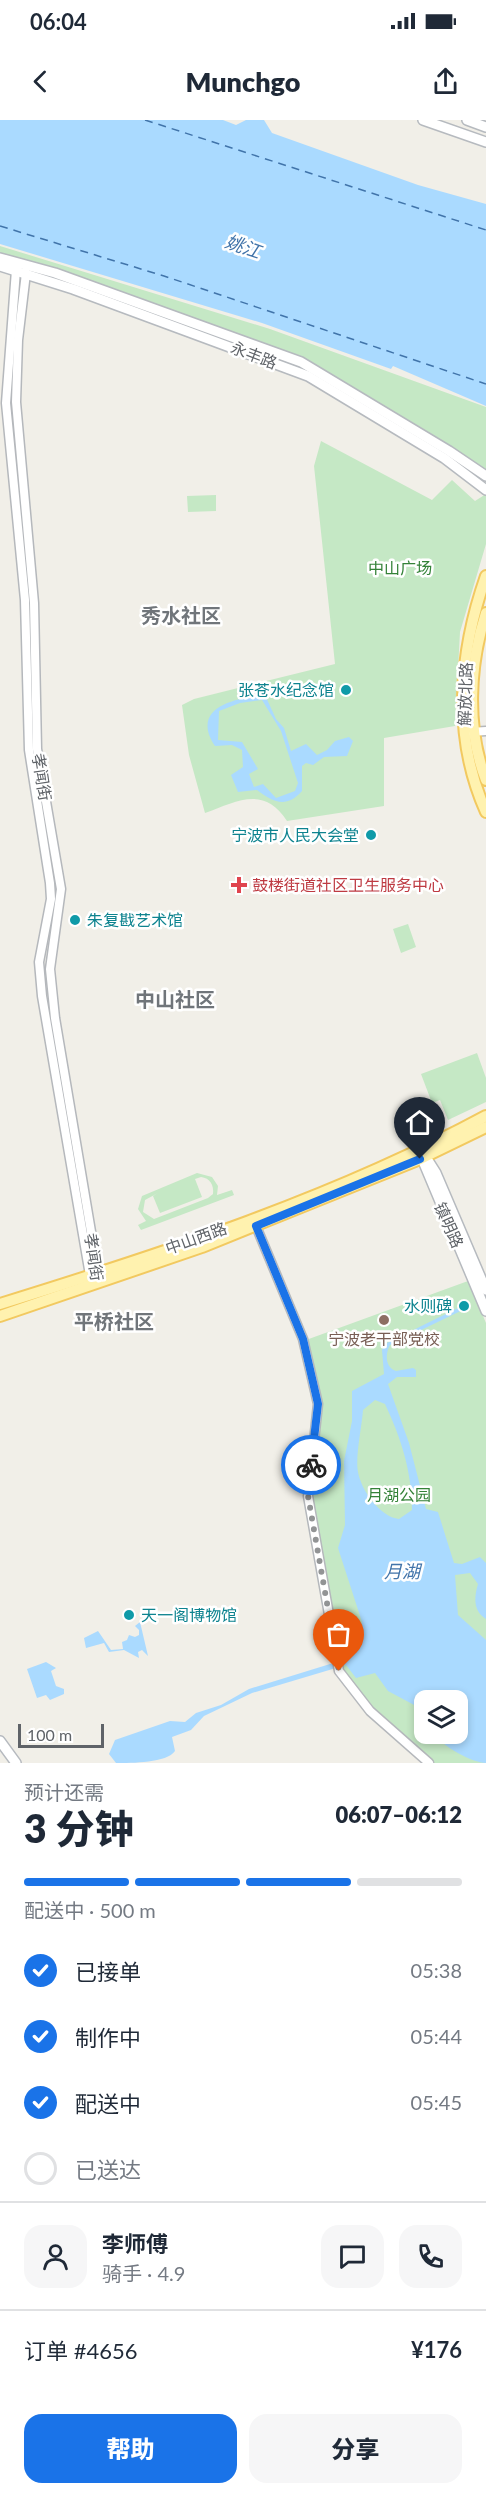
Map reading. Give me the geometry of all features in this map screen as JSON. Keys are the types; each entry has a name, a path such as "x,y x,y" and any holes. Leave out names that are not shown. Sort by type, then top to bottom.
{"main road":[{"path":"423,120 486,142"},
{"path":"467,120 486,127"},
{"name":"永丰路","path":"0,258 55,273 301,362 486,476"},
{"name":"永丰路","path":"0,266 26,273 308,376 444,458 486,490"},
{"name":"解放北路","path":"486,576 469,630 463,686 473,779 486,813"},
{"name":"解放北路","path":"486,613 480,632 469,732 486,780"},
{"name":"中山西路","path":"0,1316 423,1154 486,1116"},
{"name":"中山西路","path":"0,1304 95,1279 256,1226 486,1127"},
{"name":"镇明路","path":"423,1154 486,1290"},
{"name":"镇明路","path":"423,1154 486,1311"},
{"path":"0,1741 16,1763"}],"street":[{"name":"孝闻街","path":"16,270 6,403 25,600 29,750 51,899 39,962 42,996 95,1279"},
{"name":"孝闻街","path":"26,273 18,340 16,402 34,603 37,749 61,889 50,969 95,1279"},
{"path":"469,732 486,731"},
{"path":"256,1226 303,1339 318,1404 308,1496 335,1659 339,1671 370,1711 429,1763"}],"green space":[{"path":"0,246 270,329 486,407 486,470 309,366 0,257"},
{"name":"中山广场","path":"321,441 432,500 452,480 475,501 486,494 486,544 460,632 455,726 384,738 384,806 287,821 269,803 259,799 249,799 205,813 189,755 182,705 194,699 335,664 314,466"},
{"path":"216,495 216,511 188,512 187,496"},
{"path":"408,924 416,947 401,953 393,929"},
{"path":"477,1053 486,1078 486,1102 448,1120 440,1100 432,1103 421,1074"},
{"path":"197,1173 212,1177 218,1186 217,1195 232,1190 234,1195 141,1230 138,1225 146,1221 138,1209 142,1196","holes":["204,1178 211,1182 213,1188 213,1194 208,1198 154,1219 143,1212 145,1200 158,1193 153,1196 160,1213 202,1197 195,1179"]},
{"name":"月湖公园","path":"468,1281 486,1323 486,1763 433,1763 392,1728 367,1702 346,1674 338,1658 310,1496 319,1404 306,1340"}],"water":[{"name":"姚江","path":"0,120 223,120 236,125 246,120 264,120 272,133 418,185 486,204 486,406 393,366 391,369 262,323 0,244"},
{"path":"265,695 276,719 284,728 291,751 306,744 317,755 327,750 335,741 349,737 353,741 347,756 324,757 313,765 306,763 302,766 302,791 285,802 269,798 257,790 238,792 231,775 243,767 242,750 232,745 215,746 209,733 208,722 212,714 220,707 230,702","holes":["262,700 281,731 298,783 295,791 276,798 263,784 254,787 249,774 258,769 242,742 218,740 219,711 240,703"]},
{"name":"月湖","path":"466,1304 471,1306 390,1345 387,1356 390,1367 396,1371 413,1368 416,1370 416,1377 397,1377 388,1384 409,1443 426,1509 438,1512 454,1563 462,1564 480,1557 486,1563 486,1619 477,1608 478,1584 470,1573 455,1575 458,1615 486,1640 486,1763 473,1760 444,1744 468,1744 468,1690 414,1690 414,1705 388,1691 375,1673 356,1678 346,1665 252,1693 204,1716 191,1730 172,1737 175,1751 165,1758 149,1762 116,1763 109,1754 115,1740 170,1721 185,1722 196,1713 221,1705 249,1689 343,1660 357,1650 357,1634 362,1622 338,1548 345,1525 344,1461 352,1421 352,1391 384,1374 382,1350 385,1344","holes":["375,1400 385,1404 408,1469 412,1510 399,1519 385,1513 372,1501 363,1487 357,1466 363,1410"]},
{"path":"140,1622 148,1656 142,1650 138,1652 139,1658 124,1650 109,1652 104,1643 86,1648 84,1638 98,1631 111,1650 123,1649 122,1642 127,1640 129,1635 135,1637 139,1635 139,1630 135,1626"},
{"path":"46,1662 56,1668 51,1671 56,1686 64,1689 64,1694 50,1700 46,1695 37,1698 27,1669"}],"ferry route":[{"path":"145,120 486,230"},
{"path":"0,226 164,276 486,384"}],"way so far":[{"path":"311,1465 308,1496 335,1659 339,1671"}],"place":[{"name":"张苍水纪念馆","path":"346,690"},
{"name":"宁波市人民大会堂","path":"371,835"},
{"name":"鼓楼街道社区卫生服务中心","path":"239,885"},
{"name":"朱复戡艺术馆","path":"75,920"},
{"name":"水则碑","path":"464,1306"},
{"name":"宁波老干部党校","path":"384,1320"},
{"name":"天一阁博物馆","path":"129,1615"}],"district":[{"name":"秀水社区","path":"181,616"},
{"name":"中山社区","path":"175,1000"},
{"name":"平桥社区","path":"114,1322"}],"route":[{"path":"311,1465 318,1404 303,1339 256,1226 420,1159"}]}
